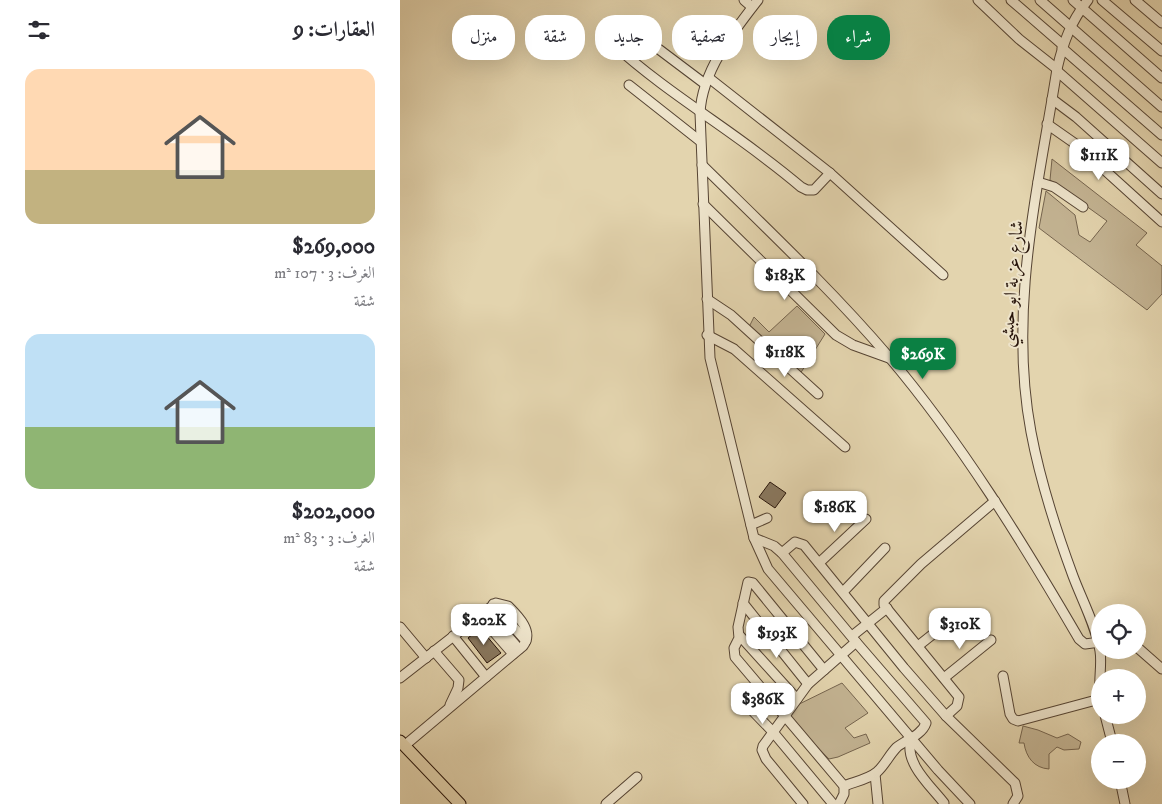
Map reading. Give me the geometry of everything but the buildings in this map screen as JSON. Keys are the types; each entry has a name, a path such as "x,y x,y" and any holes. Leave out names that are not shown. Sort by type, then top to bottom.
{"main road":[{"path":"402,744 460,804"}],"street":[{"path":"744,0 755,4 726,45 707,81 700,113 700,141 707,335 710,358 754,538 768,569 911,739 970,804"},
{"path":"978,0 1019,39 1162,162"},
{"path":"1011,0 1162,135"},
{"path":"1040,0 1162,106"},
{"path":"1073,0 1085,4 1162,78"},
{"path":"1102,0 1162,51"},
{"path":"1135,0 1162,23"},
{"name":"شارع عزبة ابو حبشي","path":"1085,4 1070,27 1062,47 1057,70 1026,262 1022,312 1022,353 1031,433 1052,511 1072,574 1091,622"},
{"path":"662,50 830,173 943,275"},
{"path":"630,60 700,113 751,146 807,190 814,190 820,186 830,173"},
{"path":"629,85 700,141"},
{"path":"1052,99 1076,116 1162,194"},
{"path":"1048,124 1072,141 1160,216"},
{"path":"702,165 784,246 890,358 931,411 995,501 1079,639 1085,644 1091,643"},
{"path":"1038,182 1054,186 1083,207"},
{"path":"703,204 836,335 871,353 890,358"},
{"path":"707,299 731,315 818,394"},
{"path":"707,335 734,349 845,447"},
{"path":"946,716 959,701 959,696 887,608 884,601 886,597 957,532 995,501"},
{"path":"751,525 767,518"},
{"path":"819,563 866,520"},
{"path":"754,538 769,543 782,553 926,722 926,726 889,755 875,774 844,786"},
{"path":"782,553 791,544 800,543 819,563 946,716 1015,783 1018,796 1013,804"},
{"path":"843,592 885,548"},
{"path":"797,699 740,636 738,627 747,585 751,582 824,670"},
{"path":"400,678 493,604 503,603 511,608 527,630 526,642 516,652 448,709 402,744"},
{"path":"743,604 808,684"},
{"path":"803,804 763,755 763,746 808,684 840,655 868,624 887,608"},
{"path":"482,612 516,652"},
{"path":"918,646 952,619"},
{"path":"400,627 426,658"},
{"path":"453,636 486,677"},
{"path":"740,636 734,648 735,657 844,786 844,794 839,804"},
{"path":"944,678 991,640"},
{"path":"434,651 459,680 458,688 448,709"},
{"path":"1146,655 1162,669"},
{"path":"1003,676 1010,714 1018,721 1091,701"},
{"path":"745,703 773,732 833,804"},
{"path":"911,739 909,747 913,763 944,803"},
{"path":"875,774 878,804"},
{"path":"613,802 637,777"},
{"path":"1122,789 1125,804"}],"shaded area":[{"path":"1052,159 1147,233 1136,245 1162,266 1162,294 1147,310 1039,228 1046,191 1075,215 1079,235 1090,242 1107,221 1050,180"},
{"path":"797,306 825,334 800,374 749,327 754,317 769,332"},
{"path":"842,683 868,713 845,728 854,738 866,734 870,743 829,759 783,712"},
{"path":"1023,726 1057,738 1068,734 1081,742 1079,749 1064,750 1057,747 1049,754 1049,769 1039,766 1029,757 1024,743 1019,743"}]}
